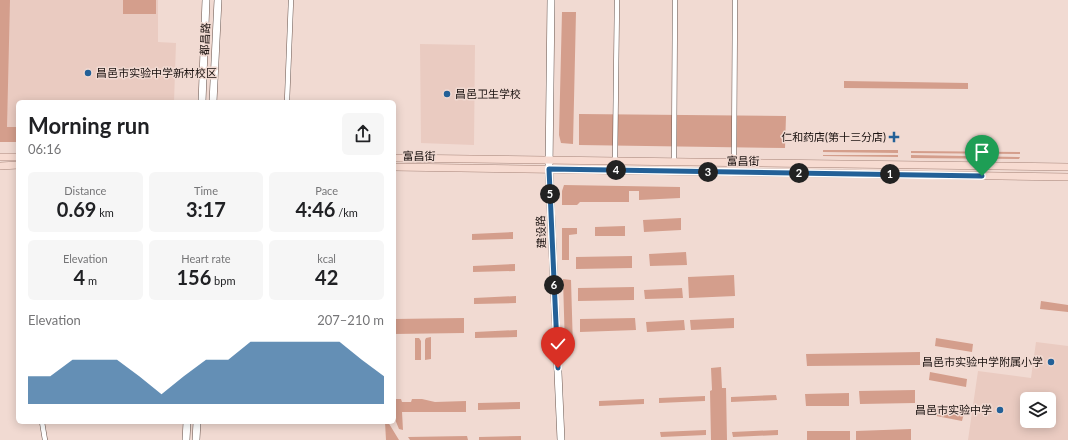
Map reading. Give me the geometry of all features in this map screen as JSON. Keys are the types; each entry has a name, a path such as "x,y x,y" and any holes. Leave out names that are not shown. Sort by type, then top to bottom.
{"main road":[{"path":"0,157 16,157"},
{"name":"富昌街","path":"396,158 1068,167"},
{"path":"0,166 16,166"},
{"name":"富昌街","path":"396,167 1068,177"}],"street":[{"name":"都昌路","path":"202,100 206,0"},
{"name":"都昌路","path":"213,100 218,0"},
{"path":"287,100 291,0"},
{"name":"建设路","path":"551,0 549,169 561,440"},
{"path":"615,161 617,0"},
{"path":"674,162 675,0"},
{"path":"734,163 735,0"},
{"path":"42,424 45,440"},
{"path":"186,424 186,440"},
{"path":"196,440 197,424"}],"shaded area":[{"name":"昌邑市实验中学新村校区","path":"0,0 158,0 158,42 176,43 174,100 16,100 16,127 0,127"},
{"path":"0,0 10,0 7,127 16,127 16,142 0,142"},
{"path":"123,0 156,0 156,14 123,14"},
{"path":"562,12 576,12 573,144 561,143 559,135"},
{"name":"昌邑卫生学校","path":"420,44 475,45 474,145 421,143"},
{"path":"844,81 968,83 968,89 844,88"},
{"path":"579,114 786,116 785,148 579,145"},
{"path":"823,150 898,150 898,153 823,152"},
{"path":"911,151 1020,152 1020,154 911,153"},
{"path":"898,155 898,157 823,156"},
{"path":"911,155 1020,157 1019,159 911,158"},
{"path":"564,185 680,187 680,198 639,200 639,191 629,191 629,202 580,202 577,205 562,205 562,191"},
{"path":"681,218 681,230 644,232 643,220"},
{"path":"625,226 625,236 595,236 595,227"},
{"path":"562,228 577,228 577,234 569,235 569,260 562,260"},
{"path":"513,232 513,239 472,240 472,234"},
{"path":"686,252 687,265 650,266 649,254"},
{"path":"632,256 632,268 576,269 576,257"},
{"path":"515,264 515,271 473,272 473,266"},
{"path":"734,275 735,296 689,298 688,277"},
{"path":"563,279 571,280 573,348 565,348"},
{"path":"634,287 634,300 578,301 578,288"},
{"path":"682,288 683,298 645,299 644,290"},
{"path":"516,296 516,303 474,304 474,298"},
{"path":"1041,301 1068,305 1068,312 1040,309"},
{"path":"464,318 464,333 396,334 396,319"},
{"path":"635,318 636,330 580,332 580,319"},
{"path":"734,318 734,328 691,330 690,320"},
{"path":"684,320 685,330 647,332 646,322"},
{"path":"517,330 517,337 475,338 475,332"},
{"path":"431,337 431,359 425,360 425,340 426,338"},
{"path":"415,338 419,338 421,341 421,360 415,360"},
{"path":"936,338 973,344 972,352 935,346"},
{"name":"昌邑市实验中学","path":"1036,342 1068,346 1068,440 968,440 978,371 1031,378"},
{"path":"920,352 920,365 807,366 806,354"},
{"path":"721,367 722,388 726,388 727,440 711,440 711,368"},
{"path":"930,372 967,379 966,387 929,380"},
{"path":"915,390 915,403 860,404 859,391"},
{"path":"849,393 849,406 806,406 805,394"},
{"path":"776,395 777,400 731,402 731,397"},
{"path":"705,396 705,401 659,403 659,398"},
{"path":"396,399 401,399 402,402 411,402 412,399 422,399 435,402 466,401 466,412 402,412 403,430 399,429 396,422"},
{"path":"644,399 644,404 599,406 599,401"},
{"path":"520,402 520,409 478,410 478,403"},
{"path":"927,406 964,413 962,421 926,414"},
{"path":"385,424 389,424 399,440 386,440"},
{"path":"911,429 911,440 856,440 856,431"},
{"path":"706,430 706,435 661,437 660,432"},
{"path":"778,430 778,435 733,437 732,432"},
{"path":"807,431 850,431 850,440 807,440"},
{"path":"467,436 468,440 410,440 408,437"},
{"path":"521,436 521,440 479,440 479,437"}],"place":[{"name":"昌邑市实验中学新村校区","path":"88,73"},
{"name":"昌邑卫生学校","path":"447,94"},
{"name":"仁和药店(第十三分店)","path":"894,137"},
{"name":"昌邑市实验中学附属小学","path":"1051,362"},
{"name":"昌邑市实验中学","path":"1000,410"}],"route":[{"path":"558,368 549,169 982,176"}]}
